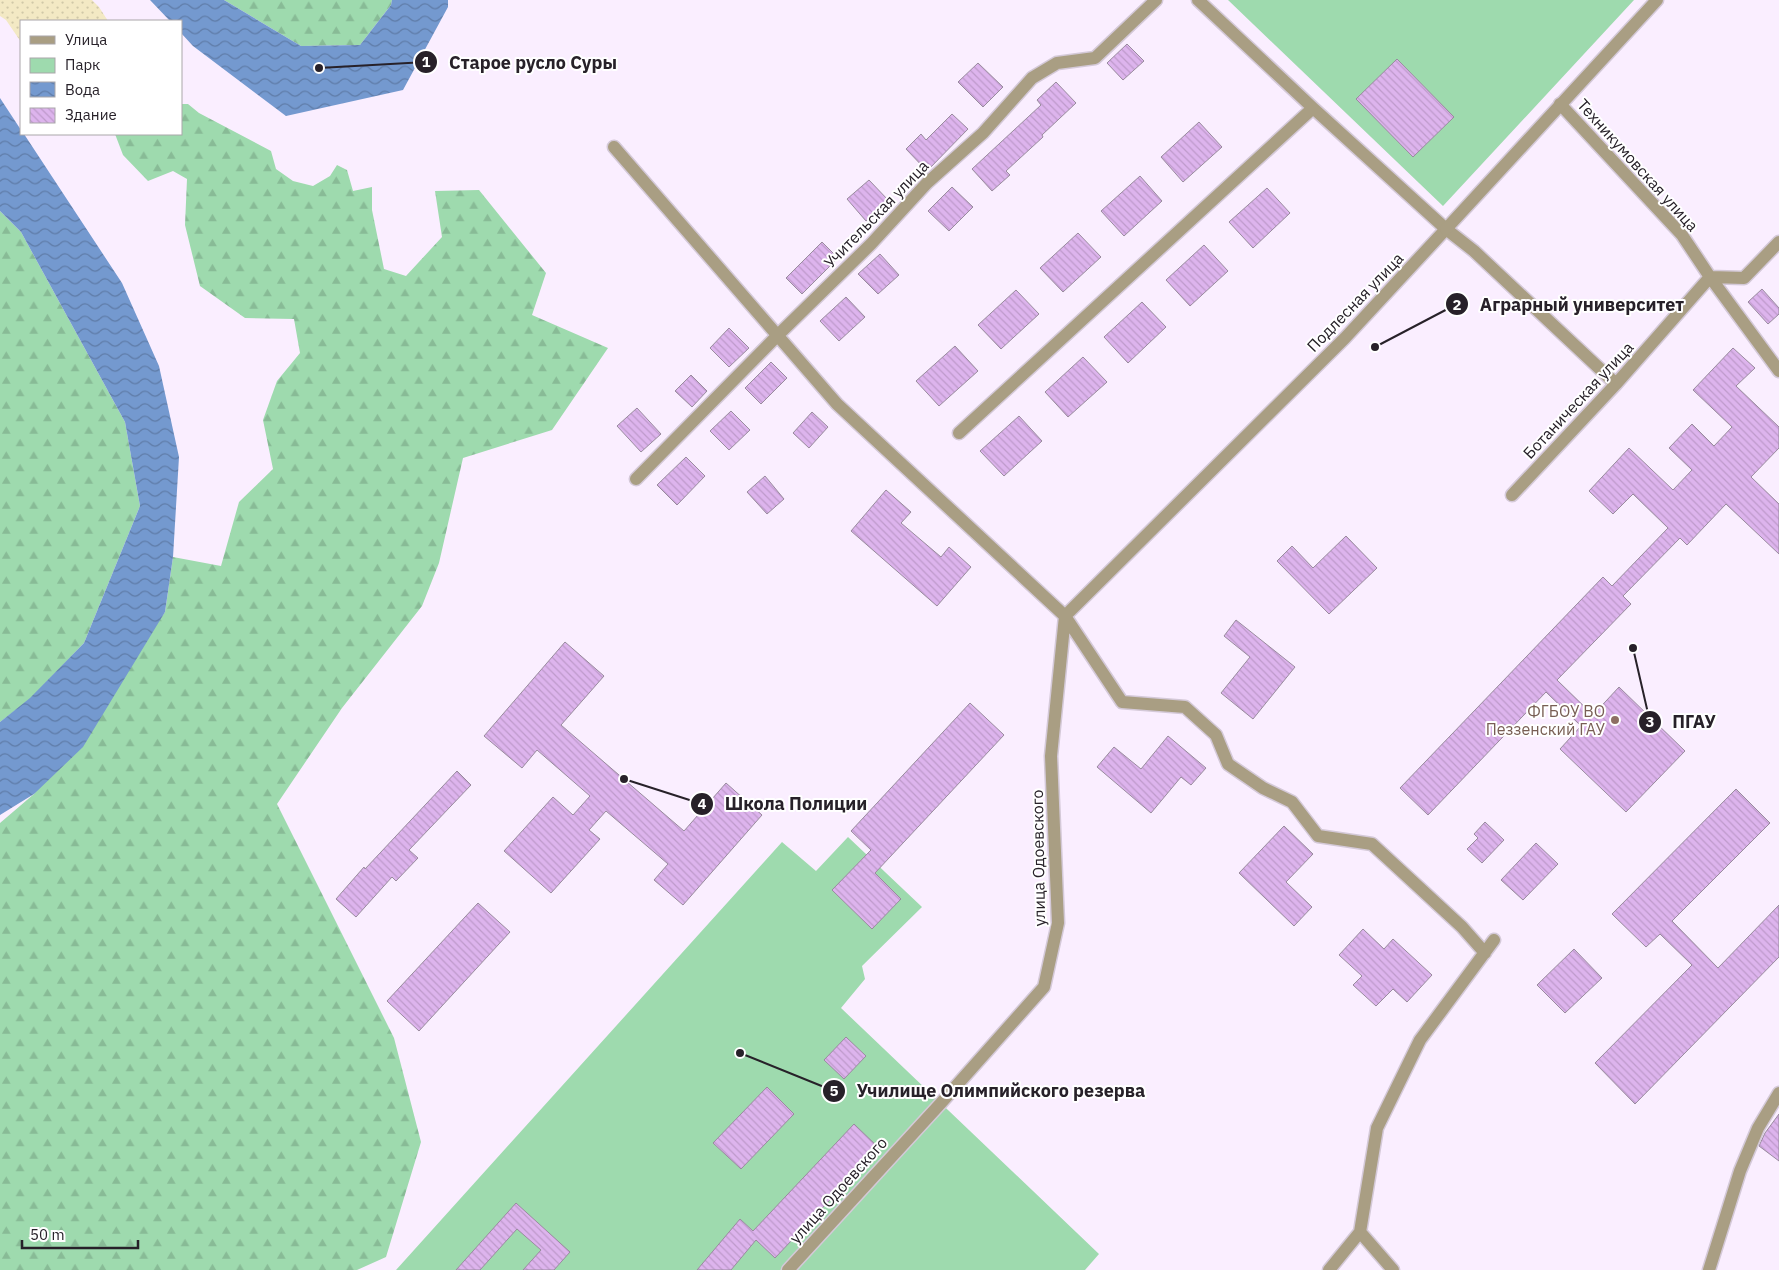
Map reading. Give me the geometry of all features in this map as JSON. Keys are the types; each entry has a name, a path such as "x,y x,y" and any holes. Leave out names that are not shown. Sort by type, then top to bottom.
{"street":[{"name":"Учительская улица","path":"636,479 871,244 927,183 983,133 1032,78 1057,63 1095,58 1156,0"},
{"path":"1198,0 1313,108 1446,229 1474,252 1616,384"},
{"name":"Подлесная улица","path":"1064,616 1345,338 1657,0"},
{"name":"Техникумовская улица","path":"1560,104 1682,235 1710,277 1779,371"},
{"path":"959,433 1313,108"},
{"path":"614,147 837,404 1064,616 1122,702 1185,707 1216,734 1228,764 1263,788 1292,802 1318,836 1372,844 1462,927 1485,953"},
{"path":"1710,277 1744,278 1779,242"},
{"name":"Ботаническая улица","path":"1512,495 1616,384 1710,277"},
{"name":"улица Одоевского","path":"788,1270 1044,987 1058,923 1051,756 1064,616"},
{"path":"1329,1270 1360,1232 1377,1128 1420,1040 1494,940"},
{"path":"1709,1270 1740,1171 1758,1128 1779,1093"},
{"path":"1360,1232 1393,1270"}],"green space":[{"path":"224,0 392,0 391,5 360,45 301,46"},
{"path":"1228,0 1634,0 1443,206"},
{"path":"182,104 188,104 199,113 271,151 276,169 293,181 313,186 330,176 337,165 347,170 353,191 372,187 372,210 384,269 406,276 442,237 435,191 479,190 546,273 532,315 608,348 552,430 463,458 439,563 422,606 342,708 277,804 394,1038 421,1142 386,1257 357,1270 0,1270 0,823 34,794 165,612 173,557 221,566 239,502 273,469 263,420 277,381 300,353 294,319 245,318 200,286 185,225 187,179 173,171 148,181 123,155 115,135 182,135"},
{"path":"0,211 21,232 125,422 140,506 84,643 30,699 0,722"},
{"path":"848,837 922,907 862,966 865,979 841,1008 1099,1254 1085,1270 396,1270 782,842 816,871"}],"sand":[{"path":"0,0 92,0 107,20 20,20 20,41 6,20 0,16"}],"water":[{"path":"150,0 224,0 301,46 360,45 391,5 392,0 448,0 448,7 403,90 286,116 193,46 182,34 182,20 169,20"},
{"path":"0,98 20,128 20,135 25,135 122,283 159,366 179,457 173,557 165,612 83,747 34,794 0,815 0,722 30,698 84,643 140,506 125,422 21,232 0,211"}],"building":[{"path":"1127,44 1144,61 1123,80 1107,63"},
{"path":"1397,59 1454,117 1413,157 1356,99"},
{"path":"978,63 1003,87 983,107 958,82"},
{"path":"1056,82 1076,103 1006,171 1010,175 992,191 972,169 1041,105 1037,100"},
{"path":"952,114 968,129 927,171 906,149 921,134 926,140"},
{"path":"1199,122 1222,147 1183,182 1161,157"},
{"path":"1140,176 1162,201 1124,236 1101,211"},
{"path":"869,180 889,201 866,221 847,199"},
{"path":"952,187 973,207 949,231 928,211"},
{"path":"1267,188 1290,213 1253,248 1229,222"},
{"path":"1078,233 1101,257 1063,292 1040,268"},
{"path":"822,242 838,258 802,294 786,278"},
{"path":"1204,245 1228,271 1190,306 1166,280"},
{"path":"880,254 899,275 878,294 858,274"},
{"path":"1762,289 1779,308 1779,314 1768,324 1748,302"},
{"path":"1016,290 1039,314 1001,349 978,325"},
{"path":"846,297 865,317 839,341 820,321"},
{"path":"1142,302 1166,327 1128,363 1104,337"},
{"path":"729,328 749,348 729,367 710,348"},
{"path":"955,346 978,371 939,406 916,381"},
{"name":"ФГБОУ ВО Пеззенский ГАУ","path":"1733,348 1755,368 1736,386 1779,427 1779,448 1751,477 1779,504 1779,554 1726,504 1687,545 1680,538 1623,596 1631,604 1557,680 1593,715 1619,687 1685,751 1626,812 1560,749 1581,726 1546,692 1428,815 1400,788 1603,577 1612,586 1668,528 1633,494 1613,514 1589,491 1629,448 1673,490 1692,470 1669,448 1692,424 1714,446 1732,427 1693,390"},
{"path":"1083,357 1107,382 1068,417 1045,392"},
{"path":"771,362 787,378 761,404 745,388"},
{"path":"691,375 707,391 692,407 675,391"},
{"path":"637,408 661,434 641,452 617,426"},
{"path":"731,411 750,430 729,450 710,431"},
{"path":"812,412 828,427 809,448 793,433"},
{"path":"1019,416 1042,441 1004,476 980,451"},
{"path":"686,457 705,476 677,505 657,485"},
{"path":"765,476 784,499 767,514 747,492"},
{"path":"886,490 911,512 901,523 941,557 949,547 971,567 937,606 851,531"},
{"path":"1346,536 1377,568 1329,614 1277,561 1292,546 1313,568"},
{"path":"1236,620 1295,667 1253,719 1221,693 1250,657 1224,636"},
{"path":"565,642 604,676 561,725 684,831 726,783 762,815 683,905 654,880 668,864 606,811 589,830 600,839 551,893 504,851 553,797 573,815 590,796 537,750 522,768 484,736"},
{"path":"970,703 1004,735 875,873 901,899 872,929 832,890 871,850 851,831"},
{"path":"1168,736 1206,768 1191,785 1181,777 1151,813 1097,767 1114,747 1141,769"},
{"path":"457,771 471,785 409,850 418,858 396,881 392,877 356,917 336,899 364,867 365,869"},
{"path":"1736,789 1770,823 1672,921 1718,968 1779,905 1779,957 1635,1104 1595,1063 1692,965 1660,934 1646,947 1612,914"},
{"path":"1485,822 1504,840 1482,863 1467,849 1478,838 1474,834"},
{"path":"1284,826 1313,854 1286,882 1312,907 1294,926 1239,873"},
{"path":"1536,843 1558,864 1523,900 1501,880"},
{"path":"478,903 510,932 419,1031 387,1001"},
{"path":"1363,929 1384,949 1393,939 1432,975 1407,1002 1393,989 1376,1006 1353,985 1362,976 1339,955"},
{"path":"1574,949 1602,978 1565,1013 1537,985"},
{"path":"846,1037 866,1056 844,1079 824,1060"},
{"path":"767,1087 794,1114 741,1169 713,1143"},
{"path":"1779,1114 1779,1161 1759,1146 1765,1133"},
{"path":"854,1124 879,1148 775,1258 756,1240 731,1270 697,1270 740,1219 753,1231"},
{"path":"516,1203 570,1252 554,1270 523,1270 541,1250 517,1229 480,1270 456,1270"}],"place":[{"name":"Старое русло Суры","path":"319,68"},
{"name":"Аграрный университет","path":"1375,347"},
{"name":"ПГАУ","path":"1633,648"},
{"name":"ФГБОУ ВО Пеззенский ГАУ","path":"1615,720"},
{"name":"Школа Полиции","path":"624,779"},
{"name":"Училище Олимпийского резерва","path":"740,1053"}]}
